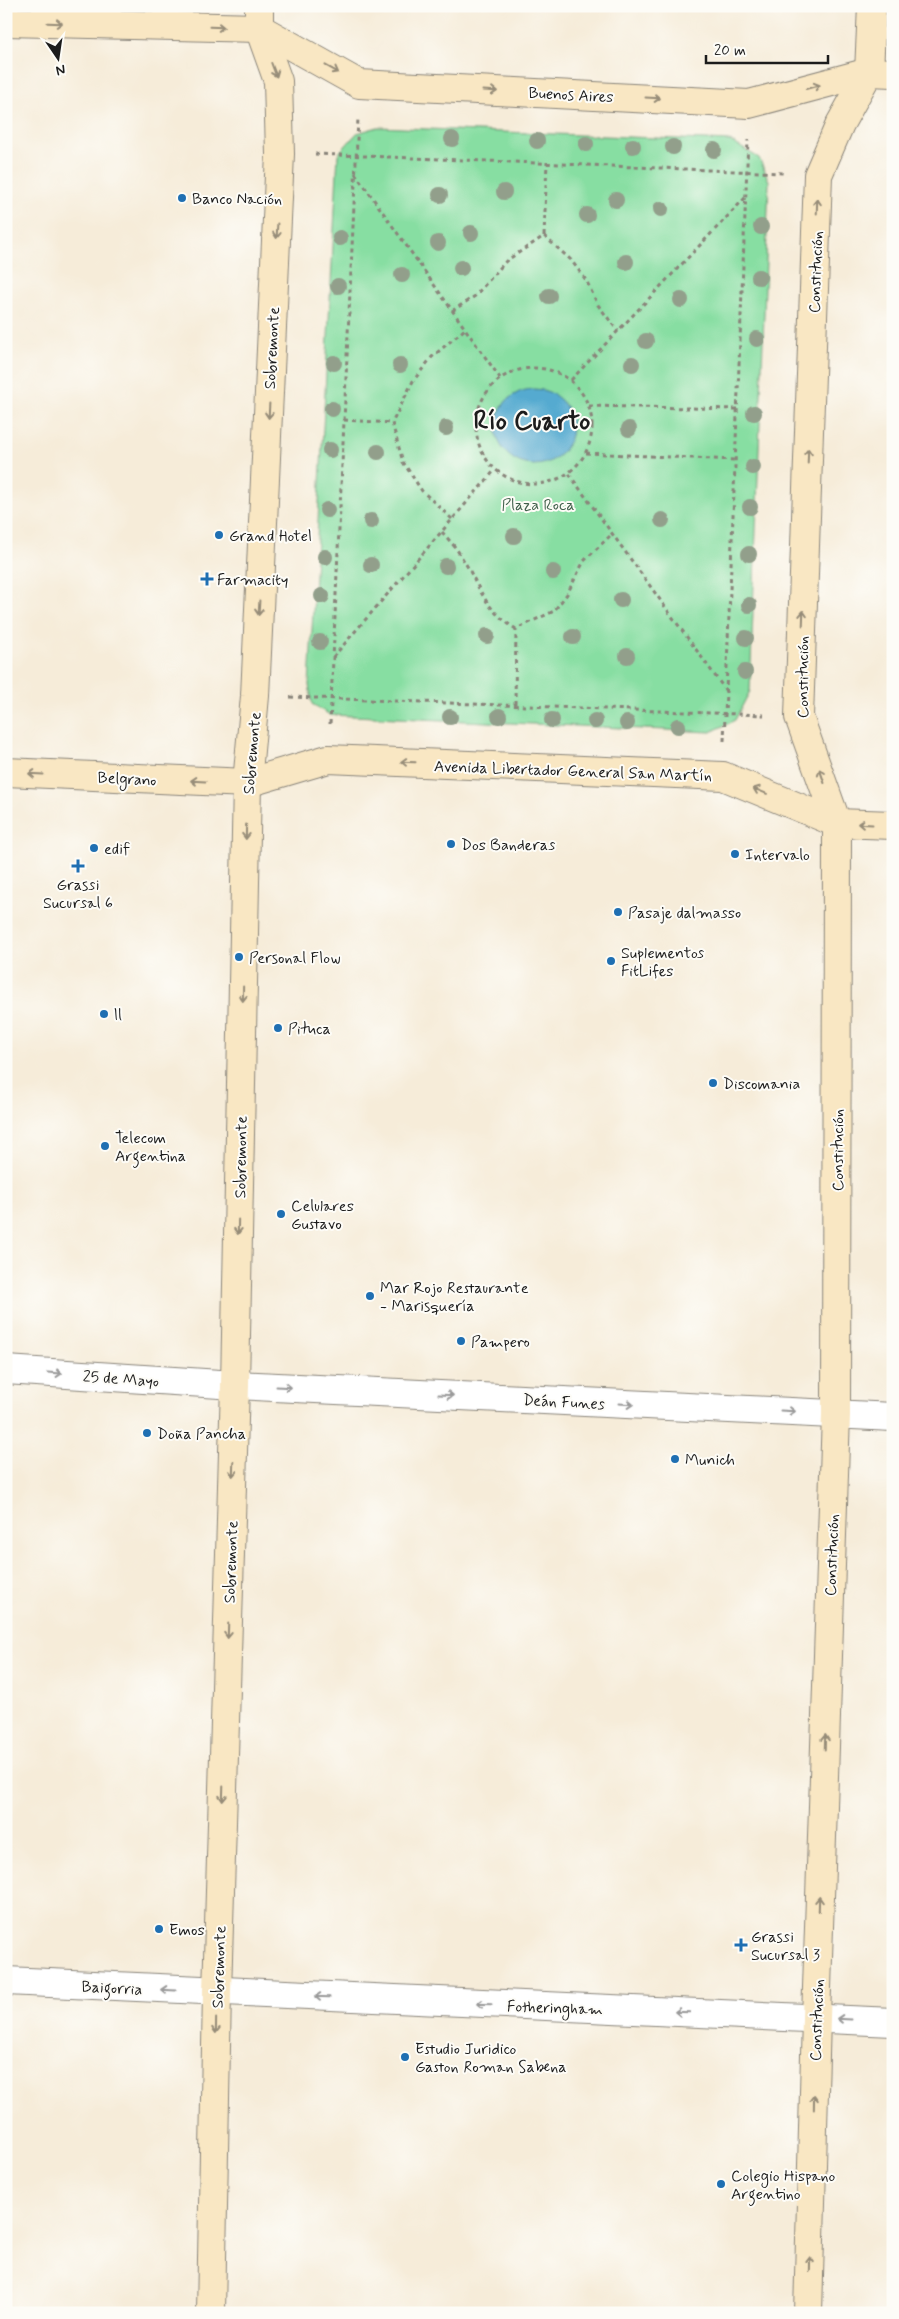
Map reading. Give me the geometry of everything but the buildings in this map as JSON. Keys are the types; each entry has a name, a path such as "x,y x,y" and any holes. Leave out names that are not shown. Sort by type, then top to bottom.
{"main road":[{"name":"Constitución","path":"808,2313 836,1414 837,822 799,716 818,175 840,124 881,73 872,6"},
{"name":"Buenos Aires","path":"259,17 359,84 749,104 881,73"},
{"path":"6,22 259,17"},
{"name":"Sobremonte","path":"211,2313 217,1992 235,1385 247,783 256,696 280,154 278,81 259,17"},
{"name":"Avenida Libertador General San Martín","path":"247,783 328,759 723,776 837,822 893,825"},
{"name":"Belgrano","path":"6,772 247,783"}],"street":[{"name":"25 de Mayo","path":"6,1370 235,1385"},
{"name":"Deán Funes","path":"235,1385 893,1417"},
{"name":"Baigorria","path":"6,1981 217,1992"},
{"name":"Fotheringham","path":"217,1992 893,2022"}],"path":[{"path":"328,759 359,84"},
{"path":"723,776 749,104"},
{"path":"280,154 356,154 818,175"},
{"path":"544,236 547,162"},
{"path":"355,173 500,378"},
{"path":"571,380 746,197"},
{"path":"452,311 475,296 506,260 544,236"},
{"path":"544,236 571,260 586,280 598,305 618,330"},
{"path":"452,519 422,491 403,462 392,423 413,381 432,357 465,329"},
{"path":"523,369 548,369 571,380 589,406 593,428 586,453 569,474 545,484 518,483 495,470 480,449 475,424 482,399 500,378 523,369"},
{"path":"589,406 737,410"},
{"path":"344,420 392,423"},
{"path":"586,453 735,460"},
{"path":"333,658 495,470"},
{"path":"569,474 726,691"},
{"path":"442,532 459,553 483,599 501,619 516,628"},
{"path":"516,628 554,611 567,594 584,561 612,534"},
{"path":"515,704 516,628"},
{"path":"256,696 331,697 799,716"}],"green space":[{"name":"Plaza Roca","path":"378,127 730,141 759,158 769,181 750,691 735,720 711,732 330,715 312,704 309,685 338,154 357,133"}],"water":[{"path":"534,389 549,392 561,400 569,412 572,427 569,442 561,454 549,462 534,465 519,462 507,454 499,442 496,427 499,412 507,400 519,392"}],"place":[{"name":"Banco Nación","path":"182,198"},
{"name":"Grand Hotel","path":"219,535"},
{"name":"Farmacity","path":"207,579"},
{"name":"Dos Banderas","path":"451,844"},
{"name":"edif","path":"94,848"},
{"name":"Intervalo","path":"735,854"},
{"name":"Grassi Sucursal 6","path":"78,866"},
{"name":"Pasaje dalmasso","path":"618,912"},
{"name":"Personal Flow","path":"239,957"},
{"name":"Suplementos FitLifes","path":"611,961"},
{"name":"ll","path":"104,1014"},
{"name":"Pituca","path":"278,1028"},
{"name":"Discomania","path":"713,1083"},
{"name":"Telecom Argentina","path":"105,1146"},
{"name":"Celulares Gustavo","path":"281,1214"},
{"name":"Mar Rojo Restaurante - Marisquería","path":"370,1296"},
{"name":"Pampero","path":"461,1341"},
{"name":"Doña Pancha","path":"147,1433"},
{"name":"Munich","path":"675,1459"},
{"name":"Emos","path":"159,1929"},
{"name":"Grassi Sucursal 3","path":"741,1945"},
{"name":"Estudio Juridico Gaston Roman Sabena","path":"405,2057"},
{"name":"Colegio Hispano Argentino","path":"721,2184"}],"district":[{"name":"Río Cuarto","path":"532,420"}]}
